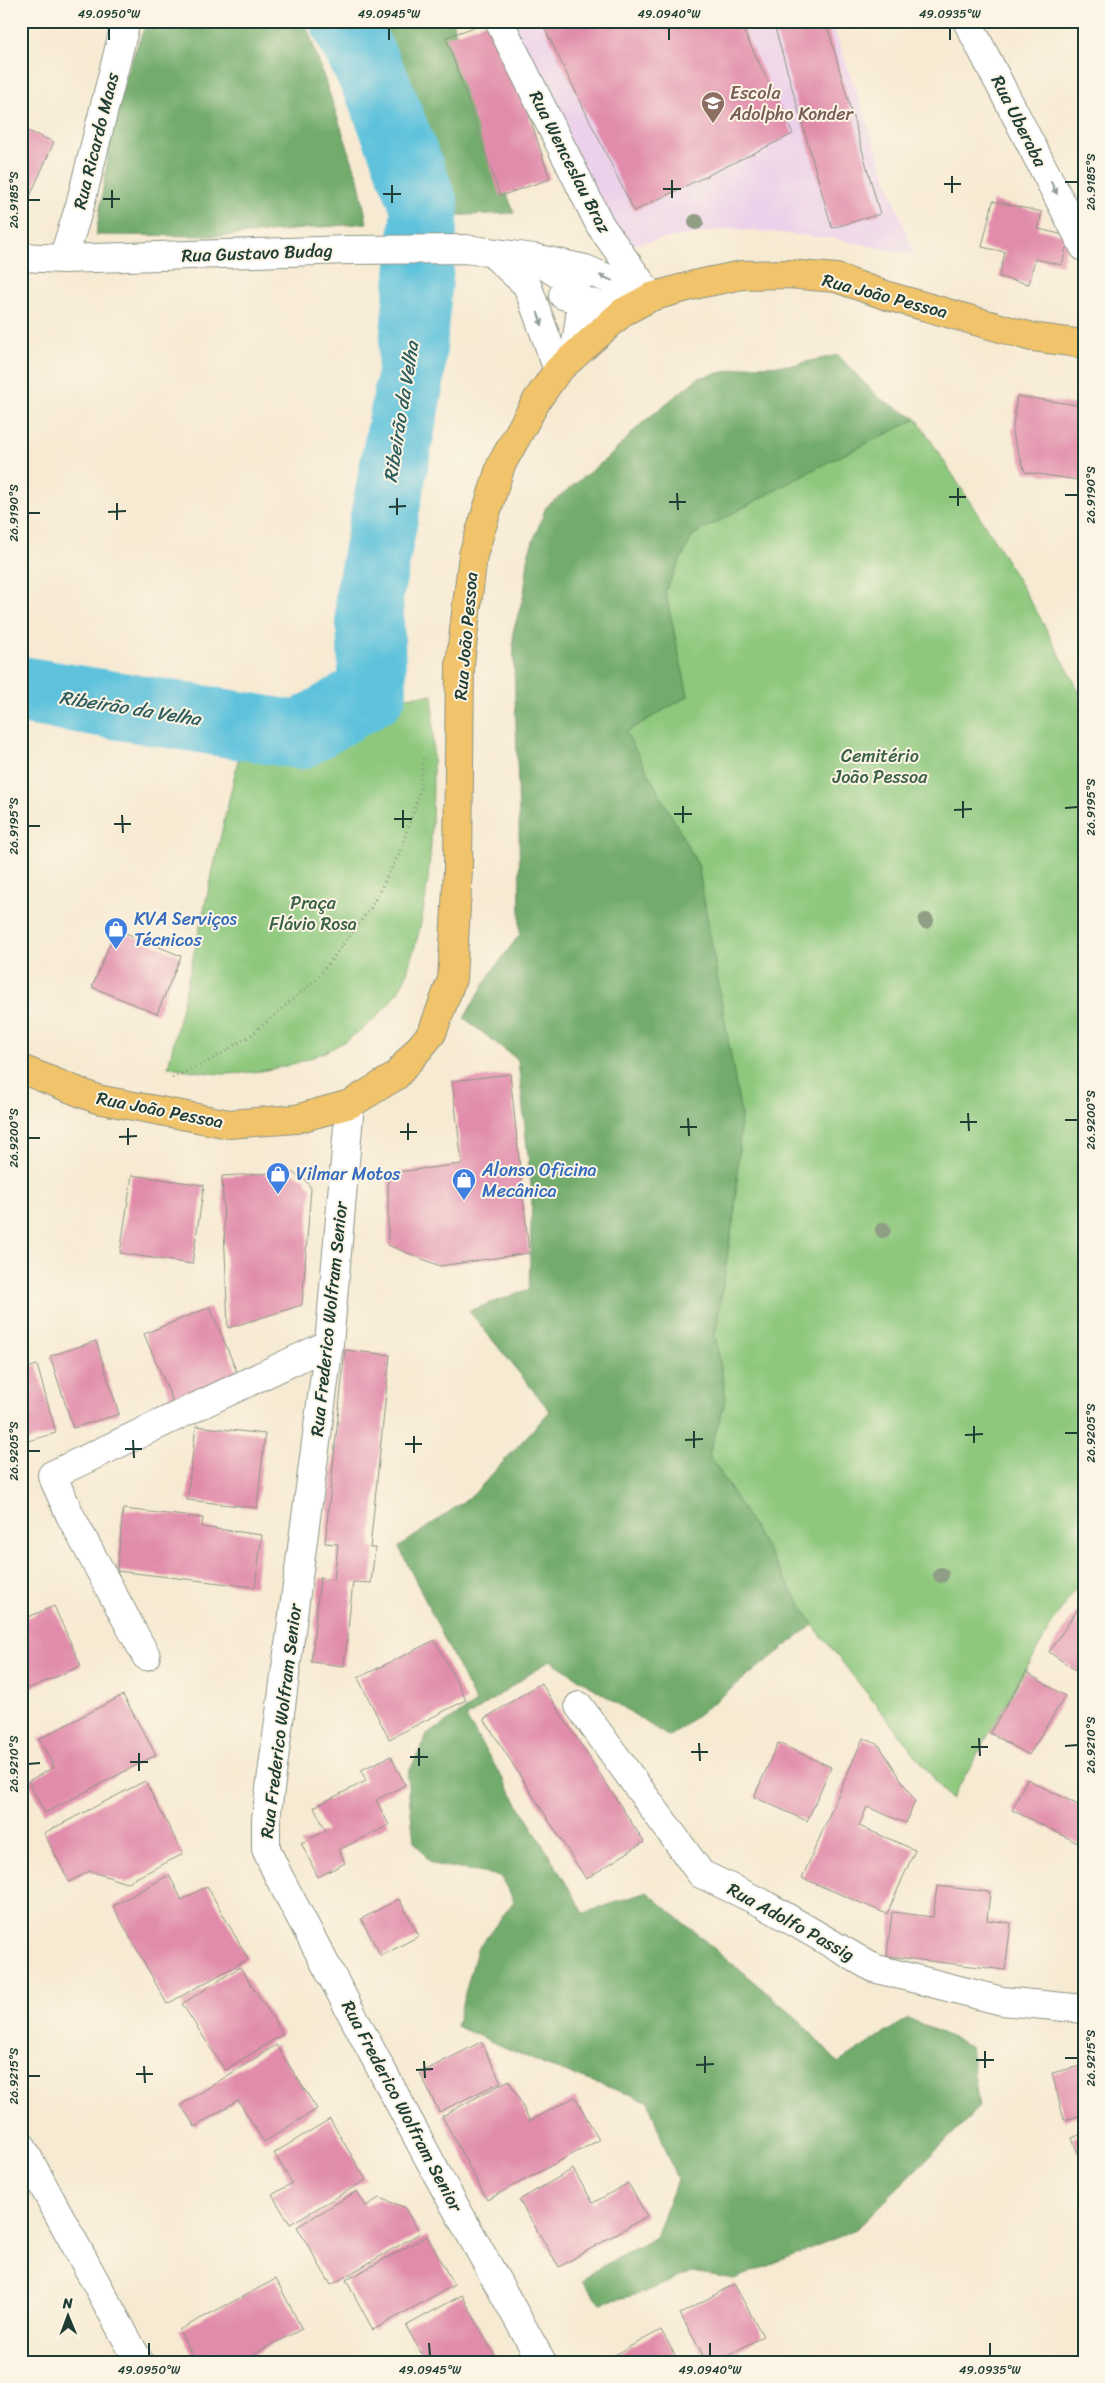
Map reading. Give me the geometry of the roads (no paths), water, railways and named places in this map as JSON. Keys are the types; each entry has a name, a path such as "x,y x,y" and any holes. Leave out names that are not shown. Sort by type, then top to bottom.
{"main road":[{"name":"Rua João Pessoa","path":"21,1069 97,1099 229,1124 296,1119 350,1104 396,1076 432,1033 452,979 458,870 460,663 473,555 501,465 518,432 566,362 623,312 651,297 742,275 788,274 836,278 888,296 1032,337 1084,344"}],"street":[{"name":"Rua Ricardo Maas","path":"63,259 80,205 126,21"},
{"name":"Rua Wenceslau Braz","path":"499,21 600,225 651,297"},
{"name":"Rua Uberaba","path":"967,21 1084,248"},
{"name":"Rua Gustavo Budag","path":"21,256 63,259 349,250 465,249 534,258 586,270 651,297"},
{"path":"492,253 528,286 566,362"},
{"path":"534,258 571,284 579,299 580,315 566,362"},
{"path":"528,286 623,312"},
{"name":"Rua Frederico Wolfram Senior","path":"350,1104 329,1344 266,1819 266,1849 282,1884 438,2176 542,2362"},
{"path":"146,1656 70,1515 52,1475 329,1344"},
{"name":"Rua Adolfo Passig","path":"579,1706 701,1874 762,1904 873,1968 1002,2001 1084,2009"},
{"path":"21,2145 139,2362"}],"waterway":[{"name":"Ribeirão da Velha","path":"21,690 299,735 373,692 369,597 410,381 425,207 378,88 344,21"}],"place":[{"name":"Escola Adolpho Konder","path":"713,124"},
{"name":"KVA Serviços Técnicos","path":"116,950"},
{"name":"Vilmar Motos","path":"278,1195"},
{"name":"Alonso Oficina Mecânica","path":"464,1201"}],"park label":[{"name":"Cemitério João Pessoa","path":"880,766"},
{"name":"Praça Flávio Rosa","path":"313,913"}]}
